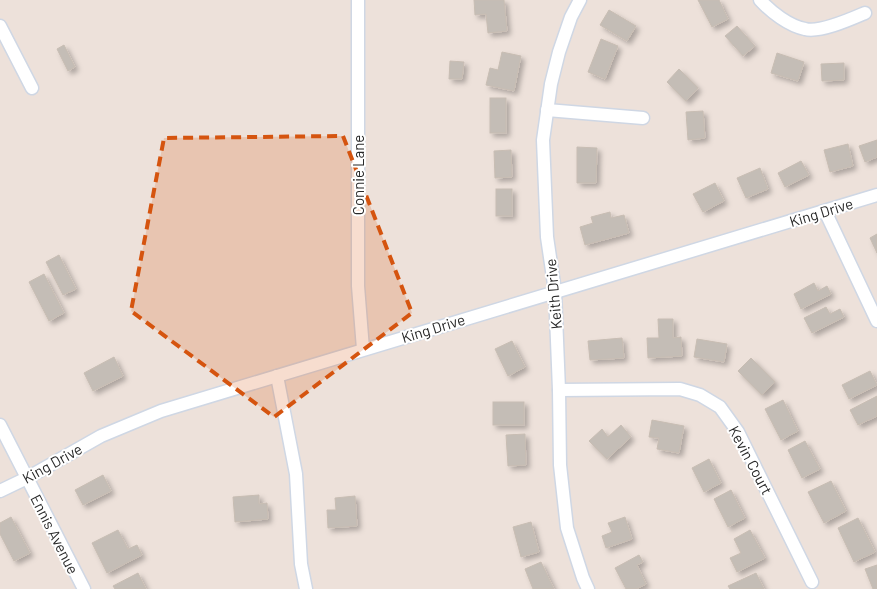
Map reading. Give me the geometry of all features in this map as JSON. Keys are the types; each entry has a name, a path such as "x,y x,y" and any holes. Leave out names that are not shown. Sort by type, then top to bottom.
{"street":[{"name":"Connie Lane","path":"358,0 358,286 363,349"},
{"name":"Keith Drive","path":"580,0 571,16 558,52 543,140 547,228 555,291 560,465 567,528 588,589"},
{"path":"760,0 786,21 806,30 830,26 865,14"},
{"path":"0,26 32,88"},
{"path":"547,110 643,118"},
{"name":"King Drive","path":"0,491 101,436 161,411 877,195"},
{"path":"825,211 877,321"},
{"path":"277,376 296,474 301,564 306,589"},
{"name":"Kevin Court","path":"559,390 680,389 700,395 720,407 738,432 812,582"},
{"name":"Ennis Avenue","path":"0,425 84,589"}],"highlighted area":[{"path":"343,136 412,313 274,417 131,311 164,138"}],"building":[{"path":"474,0 504,0 507,31 488,33 486,14 475,15"},
{"path":"698,0 719,0 728,19 712,27"},
{"path":"609,10 636,26 627,41 600,25"},
{"path":"737,26 755,46 743,56 725,36"},
{"path":"601,39 618,46 605,79 588,72"},
{"path":"64,45 75,67 68,71 57,49"},
{"path":"502,52 521,56 514,91 486,85 490,68 498,70"},
{"path":"777,53 804,62 798,81 771,73"},
{"path":"450,61 464,62 462,79 449,79"},
{"path":"844,63 844,80 822,81 821,64"},
{"path":"679,69 698,88 686,101 667,82"},
{"path":"490,98 506,98 506,133 490,133"},
{"path":"703,111 705,138 688,140 686,112"},
{"path":"877,140 877,157 865,162 859,146"},
{"path":"848,144 853,166 830,172 824,150"},
{"path":"577,147 597,148 596,183 577,183"},
{"path":"511,150 512,177 495,178 494,151"},
{"path":"801,161 809,175 785,187 778,173"},
{"path":"760,168 768,189 746,198 737,178"},
{"path":"715,183 724,201 703,212 693,194"},
{"path":"496,189 512,189 512,216 496,216"},
{"path":"610,212 611,218 624,215 629,233 585,245 580,227 593,223 591,217"},
{"path":"877,234 877,253 870,238"},
{"path":"59,255 76,289 63,295 46,262"},
{"path":"44,274 64,313 49,321 29,282"},
{"path":"814,283 818,291 827,286 831,294 801,309 794,294"},
{"path":"826,307 830,314 840,309 844,317 812,333 804,318"},
{"path":"658,319 673,319 673,338 681,337 682,356 648,358 647,338 659,338"},
{"path":"622,338 624,358 590,360 588,341"},
{"path":"697,339 727,344 724,362 694,357"},
{"path":"512,341 525,367 508,376 495,349"},
{"path":"114,357 123,376 93,391 84,373"},
{"path":"751,358 775,382 762,395 738,371"},
{"path":"870,371 877,385 849,399 842,385"},
{"path":"877,396 877,416 858,425 850,410"},
{"path":"783,400 798,431 781,440 765,409"},
{"path":"493,402 524,402 524,425 493,425"},
{"path":"652,420 684,426 679,453 657,449 659,438 649,437"},
{"path":"621,425 631,437 607,459 589,441 602,429 608,437"},
{"path":"525,434 526,465 508,466 506,435"},
{"path":"805,441 820,469 802,478 788,450"},
{"path":"709,459 721,483 704,492 692,468"},
{"path":"103,475 111,491 83,505 75,490"},
{"path":"831,481 846,511 824,523 808,492"},
{"path":"731,490 745,518 728,527 714,499"},
{"path":"259,495 259,504 267,503 268,519 235,522 233,497"},
{"path":"355,496 357,526 328,528 327,510 336,510 335,498"},
{"path":"11,517 30,553 14,561 0,534 0,523"},
{"path":"625,517 632,539 606,548 602,536 612,532 608,523"},
{"path":"858,518 875,552 854,562 838,528"},
{"path":"531,522 539,552 521,557 513,527"},
{"path":"118,530 128,549 137,545 142,555 107,573 92,543"},
{"path":"750,530 765,558 737,572 730,558 741,553 734,539"},
{"path":"639,555 643,562 637,565 646,584 636,589 626,589 615,568"},
{"path":"541,562 554,589 533,589 525,569"},
{"path":"877,565 877,589 873,589 865,569"},
{"path":"138,573 146,589 115,589 113,586"},
{"path":"756,573 764,589 730,589 728,586"}]}
